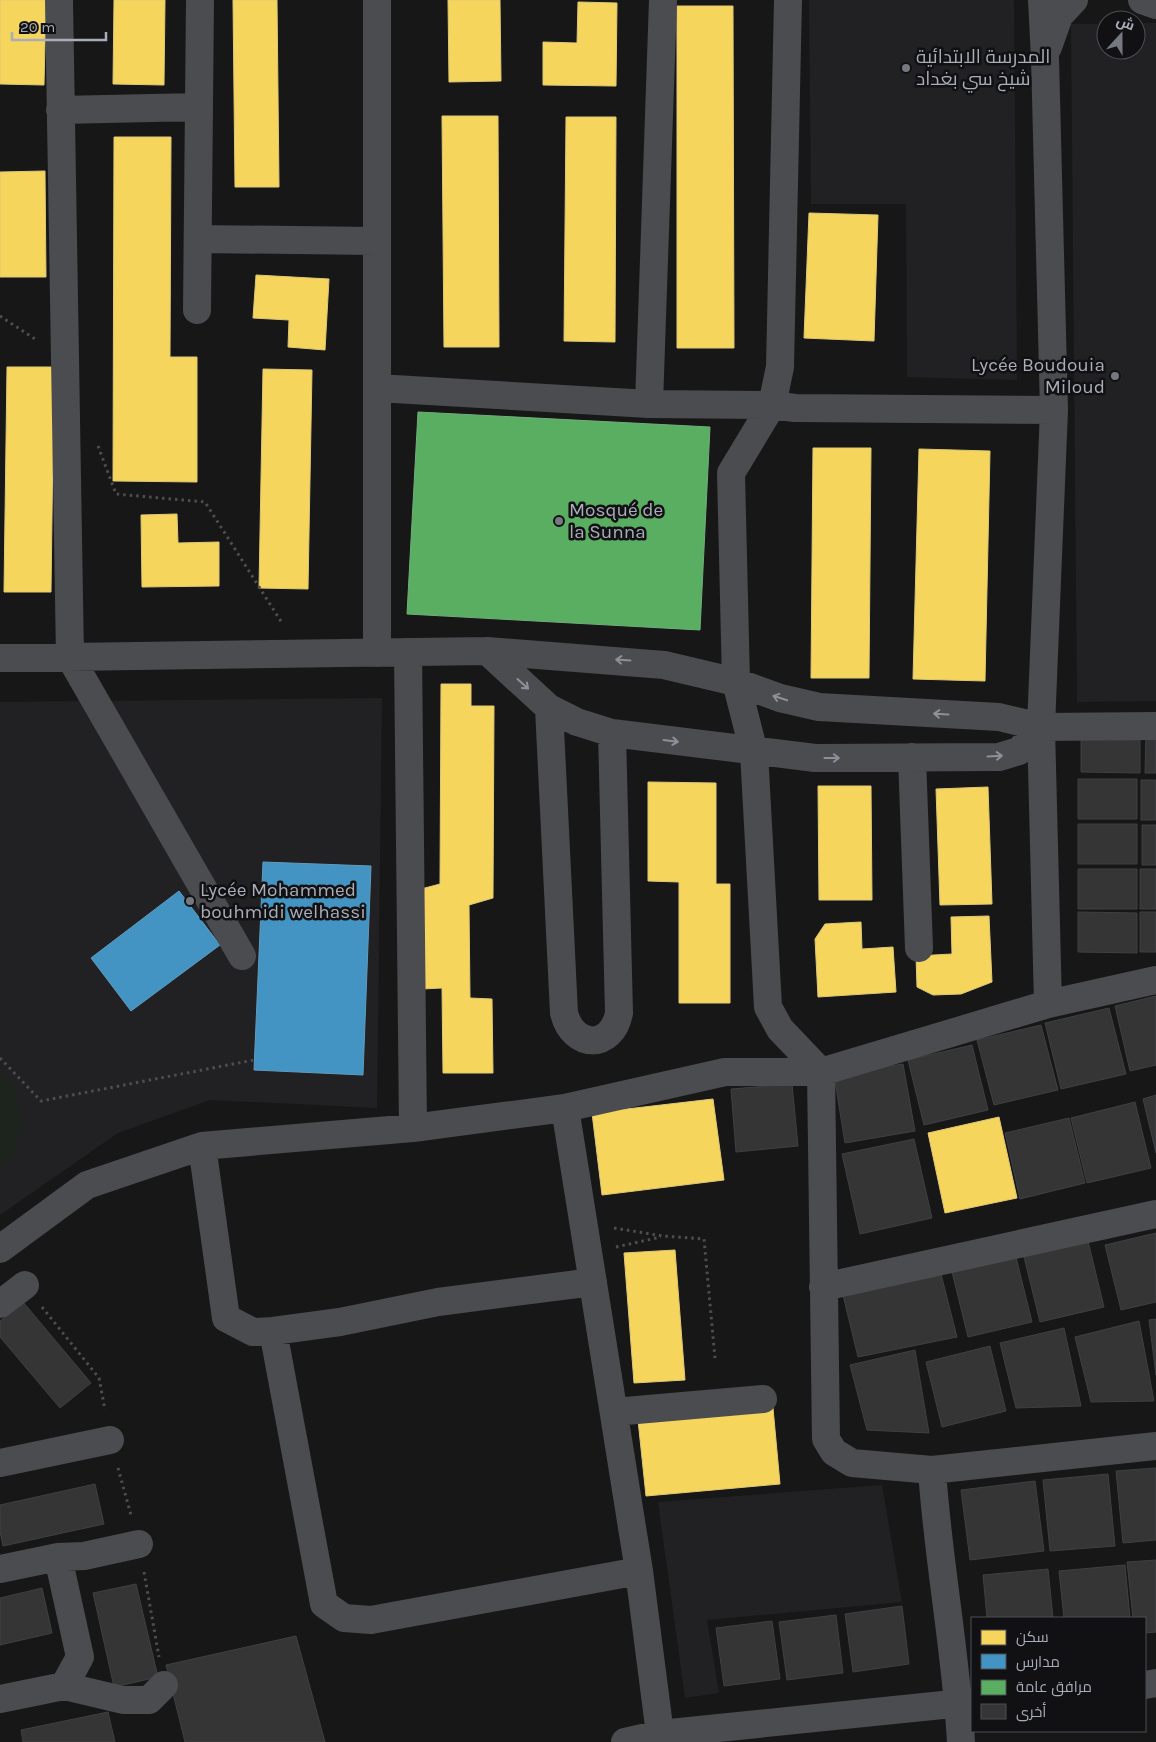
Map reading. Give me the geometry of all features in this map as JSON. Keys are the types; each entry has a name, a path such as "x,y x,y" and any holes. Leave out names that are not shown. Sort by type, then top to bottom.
{"street":[{"path":"59,0 70,657 242,956"},
{"path":"197,310 200,0"},
{"path":"377,0 377,653"},
{"path":"649,404 663,0"},
{"path":"788,0 780,367 772,405 731,473 736,682 754,752 768,1007 780,1029 821,1072 826,1439 834,1452 852,1463 932,1470 1156,1446"},
{"path":"1042,0 1054,410 1041,727 1048,1004"},
{"path":"1045,58 1059,16 1074,0"},
{"path":"1142,0 1156,5"},
{"path":"60,110 198,107"},
{"path":"199,239 376,242"},
{"path":"377,388 649,404 772,405 795,408 1054,410"},
{"path":"408,652 413,1128"},
{"path":"487,652 549,708 577,722 612,733 814,758 912,758 1009,755 1019,751 1041,727"},
{"path":"0,658 487,652 641,661 736,682 780,698 819,707 999,717 1041,727 1156,726"},
{"path":"549,708 564,1014 567,1026 574,1035 586,1040 598,1040 609,1035 617,1025 619,1013 612,733"},
{"path":"912,758 919,948"},
{"path":"0,1249 87,1185 202,1146 413,1128 566,1108 725,1072 821,1072 1048,1004 1156,980"},
{"path":"566,1108 639,1571 660,1734"},
{"path":"202,1146 226,1318 253,1332 340,1322 438,1302 593,1282"},
{"path":"823,1287 1156,1214"},
{"path":"0,1304 25,1285"},
{"path":"273,1331 324,1604 344,1618 371,1620 639,1571"},
{"path":"614,1412 763,1399"},
{"path":"0,1463 110,1440"},
{"path":"932,1470 936,1532 966,1702 961,1742"},
{"path":"0,1569 58,1557 84,1556 139,1544"},
{"path":"58,1557 80,1657 64,1686"},
{"path":"0,1699 64,1686 123,1700 149,1700 164,1685"},
{"path":"625,1742 660,1734 728,1735 966,1702"}],"path":[{"path":"0,316 65,360"},
{"path":"96,440 116,494 205,502 301,654"},
{"path":"0,1058 41,1102 254,1060"},
{"path":"584,1223 663,1236 704,1239 715,1358"},
{"path":"588,1253 663,1236"},
{"path":"25,1285 99,1378 110,1440 139,1544 164,1685"}],"shaded area":[{"path":"809,0 1014,0 1017,380 907,377 906,204 811,204"},
{"name":"Lycée Boudouia Miloud","path":"1146,23 1156,23 1156,701 1077,702 1071,24 1096,24 1096,60 1146,60"},
{"name":"Lycée Mohammed bouhmidi welhassi","path":"382,698 377,1108 210,1100 118,1133 0,1215 0,702"},
{"path":"0,1068 14,1087 24,1124 9,1164 0,1170"},
{"path":"882,1485 902,1602 707,1620 719,1693 685,1698 658,1502"}],"building: سكن":[{"path":"0,0 46,0 44,85 0,84"},
{"path":"114,0 165,0 164,85 113,84"},
{"path":"233,0 277,0 279,187 235,187"},
{"path":"448,0 500,0 501,81 449,82"},
{"path":"578,2 617,3 616,86 543,85 543,42 577,43"},
{"path":"677,6 733,6 734,348 677,348"},
{"path":"442,116 498,116 499,347 444,347"},
{"path":"566,117 616,117 615,342 564,341"},
{"path":"114,137 171,137 170,357 197,357 197,482 113,481"},
{"path":"45,171 46,277 0,277 0,172"},
{"path":"809,213 878,215 874,341 804,338"},
{"path":"256,275 329,279 325,350 288,347 289,320 253,318"},
{"path":"7,367 54,367 51,592 4,592"},
{"path":"263,369 312,370 308,589 259,588"},
{"path":"813,448 871,448 869,678 811,678"},
{"path":"919,449 990,451 985,681 913,679"},
{"path":"177,514 178,543 219,542 219,586 142,587 141,515"},
{"path":"441,684 471,684 471,706 494,706 493,898 469,905 470,998 492,999 493,1073 443,1073 442,988 422,989 421,889 440,884"},
{"path":"648,782 716,783 716,884 730,884 730,1003 679,1003 679,882 648,881"},
{"path":"818,786 871,786 872,900 819,900"},
{"path":"988,787 992,904 940,905 936,789"},
{"path":"989,916 992,982 961,994 933,995 917,987 916,956 952,954 951,917"},
{"path":"861,922 862,949 893,947 896,992 818,997 815,939 825,924"},
{"path":"713,1099 724,1180 602,1195 592,1113"},
{"path":"999,1117 1017,1198 945,1213 928,1133"},
{"path":"675,1250 685,1380 634,1383 624,1253"},
{"path":"773,1408 780,1484 646,1496 638,1420"}],"building: مدارس":[{"path":"263,862 371,866 363,1075 254,1070"},
{"path":"179,891 220,945 131,1011 91,958"}],"building: مرافق عامة":[{"name":"Mosqué de la Sunna","path":"418,412 710,427 700,630 407,614"}],"building: أخرى":[{"path":"1081,733 1140,733 1140,773 1081,772"},
{"path":"1146,733 1156,733 1156,773 1145,773"},
{"path":"1078,779 1137,779 1137,819 1078,819"},
{"path":"1141,780 1156,780 1156,820 1141,820"},
{"path":"1078,824 1137,824 1137,864 1078,864"},
{"path":"1142,825 1156,825 1156,865 1142,865"},
{"path":"1078,869 1137,869 1137,909 1078,909"},
{"path":"1140,869 1156,869 1156,909 1140,909"},
{"path":"1078,912 1137,913 1137,953 1078,952"},
{"path":"1140,912 1156,912 1156,952 1140,952"},
{"path":"1156,996 1156,1065 1130,1071 1115,1006"},
{"path":"1109,1008 1126,1074 1061,1089 1045,1023"},
{"path":"1041,1025 1058,1090 994,1105 977,1040"},
{"path":"972,1045 988,1110 924,1125 908,1060"},
{"path":"903,1064 915,1131 845,1143 834,1075"},
{"path":"792,1084 798,1146 736,1152 731,1089"},
{"path":"1156,1095 1156,1153 1143,1099"},
{"path":"1135,1102 1151,1168 1087,1183 1071,1118"},
{"path":"1069,1118 1085,1183 1020,1199 1005,1133"},
{"path":"914,1139 932,1218 860,1234 842,1154"},
{"path":"1156,1233 1156,1302 1121,1310 1105,1245"},
{"path":"1088,1241 1104,1307 1040,1322 1024,1257"},
{"path":"1016,1257 1032,1322 968,1337 952,1272"},
{"path":"941,1274 957,1337 858,1357 842,1291"},
{"path":"23,1302 91,1383 60,1408 0,1337 0,1321"},
{"path":"1156,1319 1156,1375 1149,1320"},
{"path":"1139,1321 1154,1401 1091,1402 1075,1337"},
{"path":"1064,1328 1081,1406 1016,1408 1000,1343"},
{"path":"990,1346 1006,1411 942,1427 926,1362"},
{"path":"915,1350 929,1433 867,1430 850,1365"},
{"path":"1156,1468 1156,1540 1123,1543 1116,1471"},
{"path":"1108,1474 1115,1546 1050,1551 1043,1480"},
{"path":"1035,1481 1044,1551 970,1560 961,1490"},
{"path":"95,1484 104,1524 3,1546 0,1531 0,1505"},
{"path":"1156,1560 1156,1632 1146,1633 1146,1617 1133,1617 1127,1562"},
{"path":"1125,1565 1130,1617 1064,1617 1059,1571"},
{"path":"1048,1569 1053,1617 987,1617 983,1575"},
{"path":"136,1584 158,1677 114,1687 93,1593"},
{"path":"42,1588 52,1633 0,1645 0,1598"},
{"path":"902,1606 909,1664 853,1672 845,1614"},
{"path":"836,1615 843,1673 787,1680 779,1622"},
{"path":"772,1621 780,1679 724,1686 716,1628"},
{"path":"296,1636 325,1742 185,1742 166,1665"},
{"path":"108,1712 115,1742 23,1742 21,1730"}],"place":[{"name":"المدرسة الابتدائية شيخ سي بغداد","path":"906,68"},
{"name":"Lycée Boudouia Miloud","path":"1115,376"},
{"name":"Mosqué de la Sunna","path":"559,521"},
{"name":"Lycée Mohammed bouhmidi welhassi","path":"190,901"}]}
